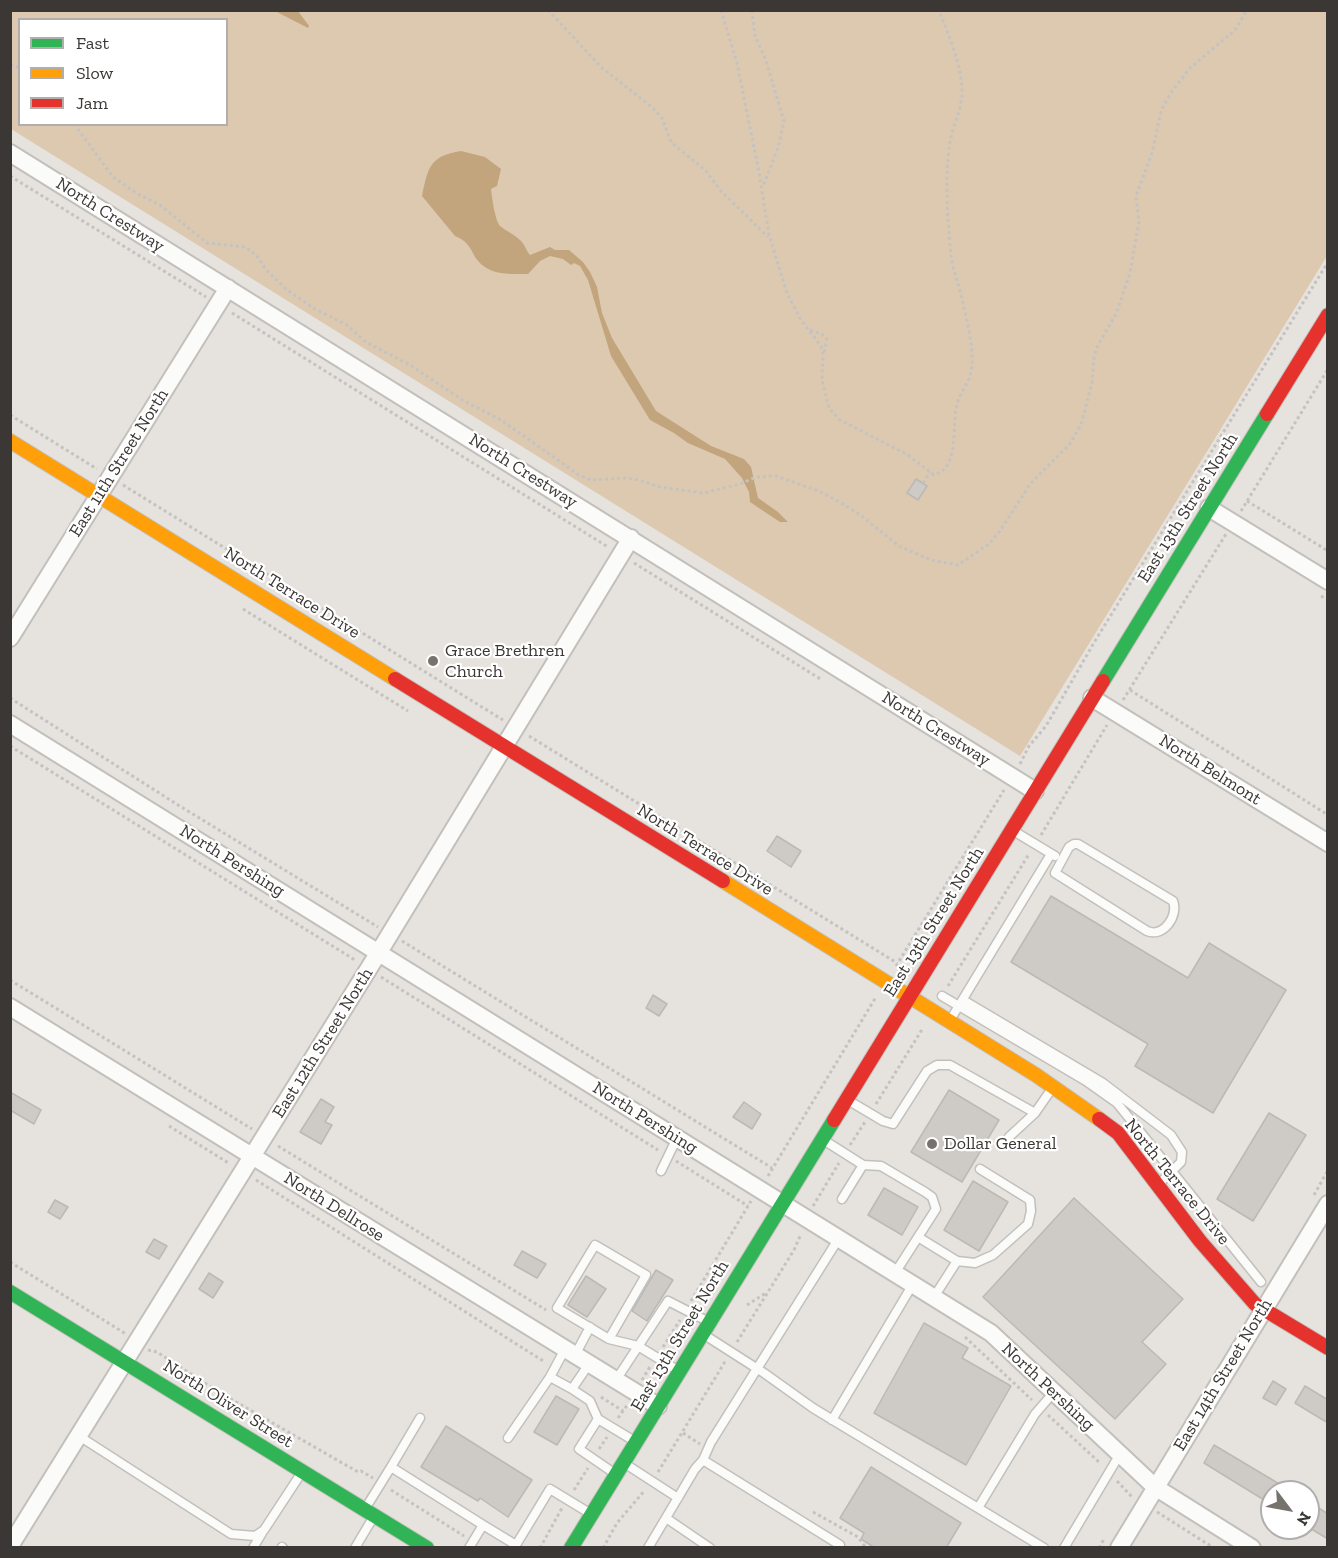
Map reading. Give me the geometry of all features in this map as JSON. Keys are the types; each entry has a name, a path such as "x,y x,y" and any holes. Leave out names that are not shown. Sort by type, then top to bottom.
{"main road":[{"name":"East 13th Street North","path":"571,1548 1328,315"},
{"name":"North Terrace Drive","path":"10,441 1053,1087 1118,1133 1200,1241 1255,1304 1328,1348"},
{"name":"North Oliver Street","path":"10,1292 427,1548"}],"street":[{"name":"North Crestway","path":"10,153 631,538 1009,784 1035,791"},
{"name":"East 11th Street North","path":"10,638 228,288"},
{"path":"1209,508 1328,581"},
{"name":"East 12th Street North","path":"10,1546 253,1157 631,538"},
{"name":"North Belmont","path":"1092,698 1328,843"},
{"name":"North Pershing","path":"10,724 782,1203 803,1226 835,1245 895,1273 991,1333 1155,1487 1252,1548"},
{"name":"North Dellrose","path":"10,1007 658,1406"},
{"name":"East 14th Street North","path":"1119,1548 1262,1309 1328,1204"}],"lane":[{"path":"1012,830 1061,860"},
{"path":"1074,843 1078,844 1173,901 1176,907 1174,913 1159,933 1147,931 1061,879 1055,873 1061,860 1069,847 1074,843"},
{"path":"949,1022 1051,854"},
{"path":"942,996 961,1003 1103,1083 1171,1135 1182,1152 1181,1162 1158,1186"},
{"path":"961,1003 1117,1103 1261,1282"},
{"path":"846,1099 883,1121 893,1124 927,1071 937,1065 950,1065 1035,1113"},
{"path":"1009,1137 1035,1113 1053,1087"},
{"path":"1112,1129 1132,1105"},
{"path":"661,1171 677,1138"},
{"path":"822,1139 863,1165 881,1166 932,1197 936,1209 895,1273"},
{"path":"842,1199 863,1165"},
{"path":"918,1237 957,1261 975,1263 993,1255 1028,1224 1031,1211 1030,1200 980,1168"},
{"path":"609,1339 646,1275 595,1245 557,1308 609,1339 638,1346 680,1371"},
{"path":"648,1548 703,1460 711,1442 835,1245"},
{"path":"934,1298 957,1261"},
{"path":"832,1420 913,1284"},
{"path":"616,1380 668,1301 686,1310 731,1352 832,1420 1044,1548"},
{"path":"508,1438 555,1368 590,1327"},
{"path":"575,1385 590,1364"},
{"path":"550,1377 575,1385 590,1401 598,1419 636,1442"},
{"path":"978,1508 1040,1408 1054,1392"},
{"path":"355,1548 381,1483 420,1418"},
{"path":"598,1419 579,1449 594,1459 652,1481 678,1498"},
{"path":"79,1436 231,1534 255,1536 264,1530"},
{"path":"1064,1548 1120,1455"},
{"path":"703,1460 840,1545 840,1548"},
{"path":"391,1467 516,1545 550,1489 591,1515"},
{"path":"253,1548 302,1471"},
{"path":"666,1518 710,1548"},
{"path":"471,1544 483,1525"}],"path":[{"path":"548,10 601,67 653,108 662,118 671,142 706,171 721,191 767,235 773,247"},
{"path":"721,10 737,63 769,235 787,293 801,320 824,355"},
{"path":"752,10 755,36 765,58 784,121 778,148 762,188"},
{"path":"809,330 824,334 828,340 822,380 832,413 840,420 908,455 934,475 941,473 950,460 955,411 958,400 970,380 973,361 961,295 951,260 946,190 950,141 959,114 962,90 956,60 939,10"},
{"path":"75,126 113,177 138,195 160,205 207,243 246,247 287,290 315,309 347,325 366,342 410,365 464,401 501,420 579,475 591,480 626,478 660,487 703,493 740,484 756,477 776,476 821,492 859,514 898,546 932,560 958,566 988,544 1000,531 1029,484 1069,445 1081,425 1092,383 1097,347 1116,314 1130,273 1139,222 1136,196 1152,153 1161,111 1170,94 1189,69 1235,30 1247,10"},
{"path":"10,176 822,679"},
{"path":"540,1548 567,1500 686,1310 708,1270 1009,784 1029,746 1046,726 1095,641 1328,262"},
{"path":"942,996 1328,369"},
{"path":"10,416 897,963"},
{"path":"923,483 930,472"},
{"path":"1247,501 1328,550"},
{"path":"1130,690 1328,815"},
{"path":"994,785 1009,784"},
{"path":"10,980 555,1316"},
{"path":"603,1548 617,1523 652,1481 794,1250 803,1226 932,1012"},
{"path":"162,1121 555,1368"},
{"path":"803,1226 835,1245"},
{"path":"10,1262 149,1351 157,1352 217,1391 357,1472 381,1483 471,1544"},
{"path":"747,1305 768,1292"},
{"path":"964,1336 1109,1473 1130,1496 1214,1548"},
{"path":"629,1360 647,1372"},
{"path":"575,1385 623,1411"}],"shaded area":[{"path":"10,11 1327,11 1327,256 1020,756 11,129"},
{"path":"275,11 298,11 309,26 308,28"},
{"path":"461,151 485,157 501,169 497,186 491,189 497,219 500,226 522,242 530,255 550,247 555,250 569,250 583,262 597,287 602,313 612,338 656,411 711,446 744,459 751,467 758,498 788,522 780,522 750,502 749,492 742,478 725,459 688,443 650,420 611,356 588,280 580,266 574,263 571,265 563,259 550,256 540,261 528,274 499,273 480,263 467,244 455,236 422,196 426,177 432,164 443,156"}],"building":[{"path":"916,479 927,486 918,500 907,493"},
{"path":"777,836 801,851 791,867 767,851"},
{"path":"1051,896 1188,978 1209,943 1286,990 1213,1113 1135,1066 1148,1044 1011,962"},
{"path":"653,995 667,1004 659,1016 646,1008"},
{"path":"949,1090 999,1120 962,1182 911,1152"},
{"path":"10,1092 41,1110 34,1124 10,1110"},
{"path":"321,1099 334,1107 325,1122 332,1125 321,1144 300,1132"},
{"path":"744,1102 761,1114 752,1129 733,1117"},
{"path":"1269,1113 1306,1135 1253,1221 1217,1199"},
{"path":"973,1181 1008,1202 979,1251 944,1230"},
{"path":"884,1188 918,1207 902,1235 868,1215"},
{"path":"1074,1198 1183,1299 1142,1342 1166,1364 1115,1419 983,1297"},
{"path":"55,1200 68,1207 60,1219 48,1212"},
{"path":"154,1239 167,1246 159,1259 146,1252"},
{"path":"522,1251 546,1264 537,1278 514,1265"},
{"path":"656,1270 673,1280 647,1321 632,1311"},
{"path":"209,1273 223,1282 213,1298 199,1289"},
{"path":"586,1276 606,1289 587,1317 568,1305"},
{"path":"924,1323 968,1348 962,1358 1011,1386 966,1465 874,1413"},
{"path":"1273,1381 1286,1389 1276,1405 1263,1398"},
{"path":"1305,1386 1328,1400 1328,1423 1295,1403"},
{"path":"556,1396 579,1409 557,1445 534,1432"},
{"path":"446,1426 532,1480 508,1517 480,1498 478,1501 421,1467"},
{"path":"1214,1445 1273,1480 1260,1480 1260,1497 1204,1463"},
{"path":"871,1467 961,1523 946,1548 875,1548 861,1539 864,1533 840,1518"},
{"path":"1320,1509 1328,1514 1328,1539 1320,1534"}],"traffic: fast":[{"path":"1103,681 1267,414"},
{"path":"571,1548 834,1120"},
{"path":"10,1292 427,1548"}],"traffic: slow":[{"path":"10,441 395,679"},
{"path":"723,881 1036,1075 1099,1119"}],"traffic: jam":[{"path":"1267,414 1328,315"},
{"path":"395,679 723,881"},
{"path":"834,1120 1103,681"},
{"path":"1099,1119 1118,1133 1200,1241 1255,1304 1328,1348"}],"place":[{"name":"Grace Brethren Church","path":"433,661"},
{"name":"Dollar General","path":"932,1144"}]}
